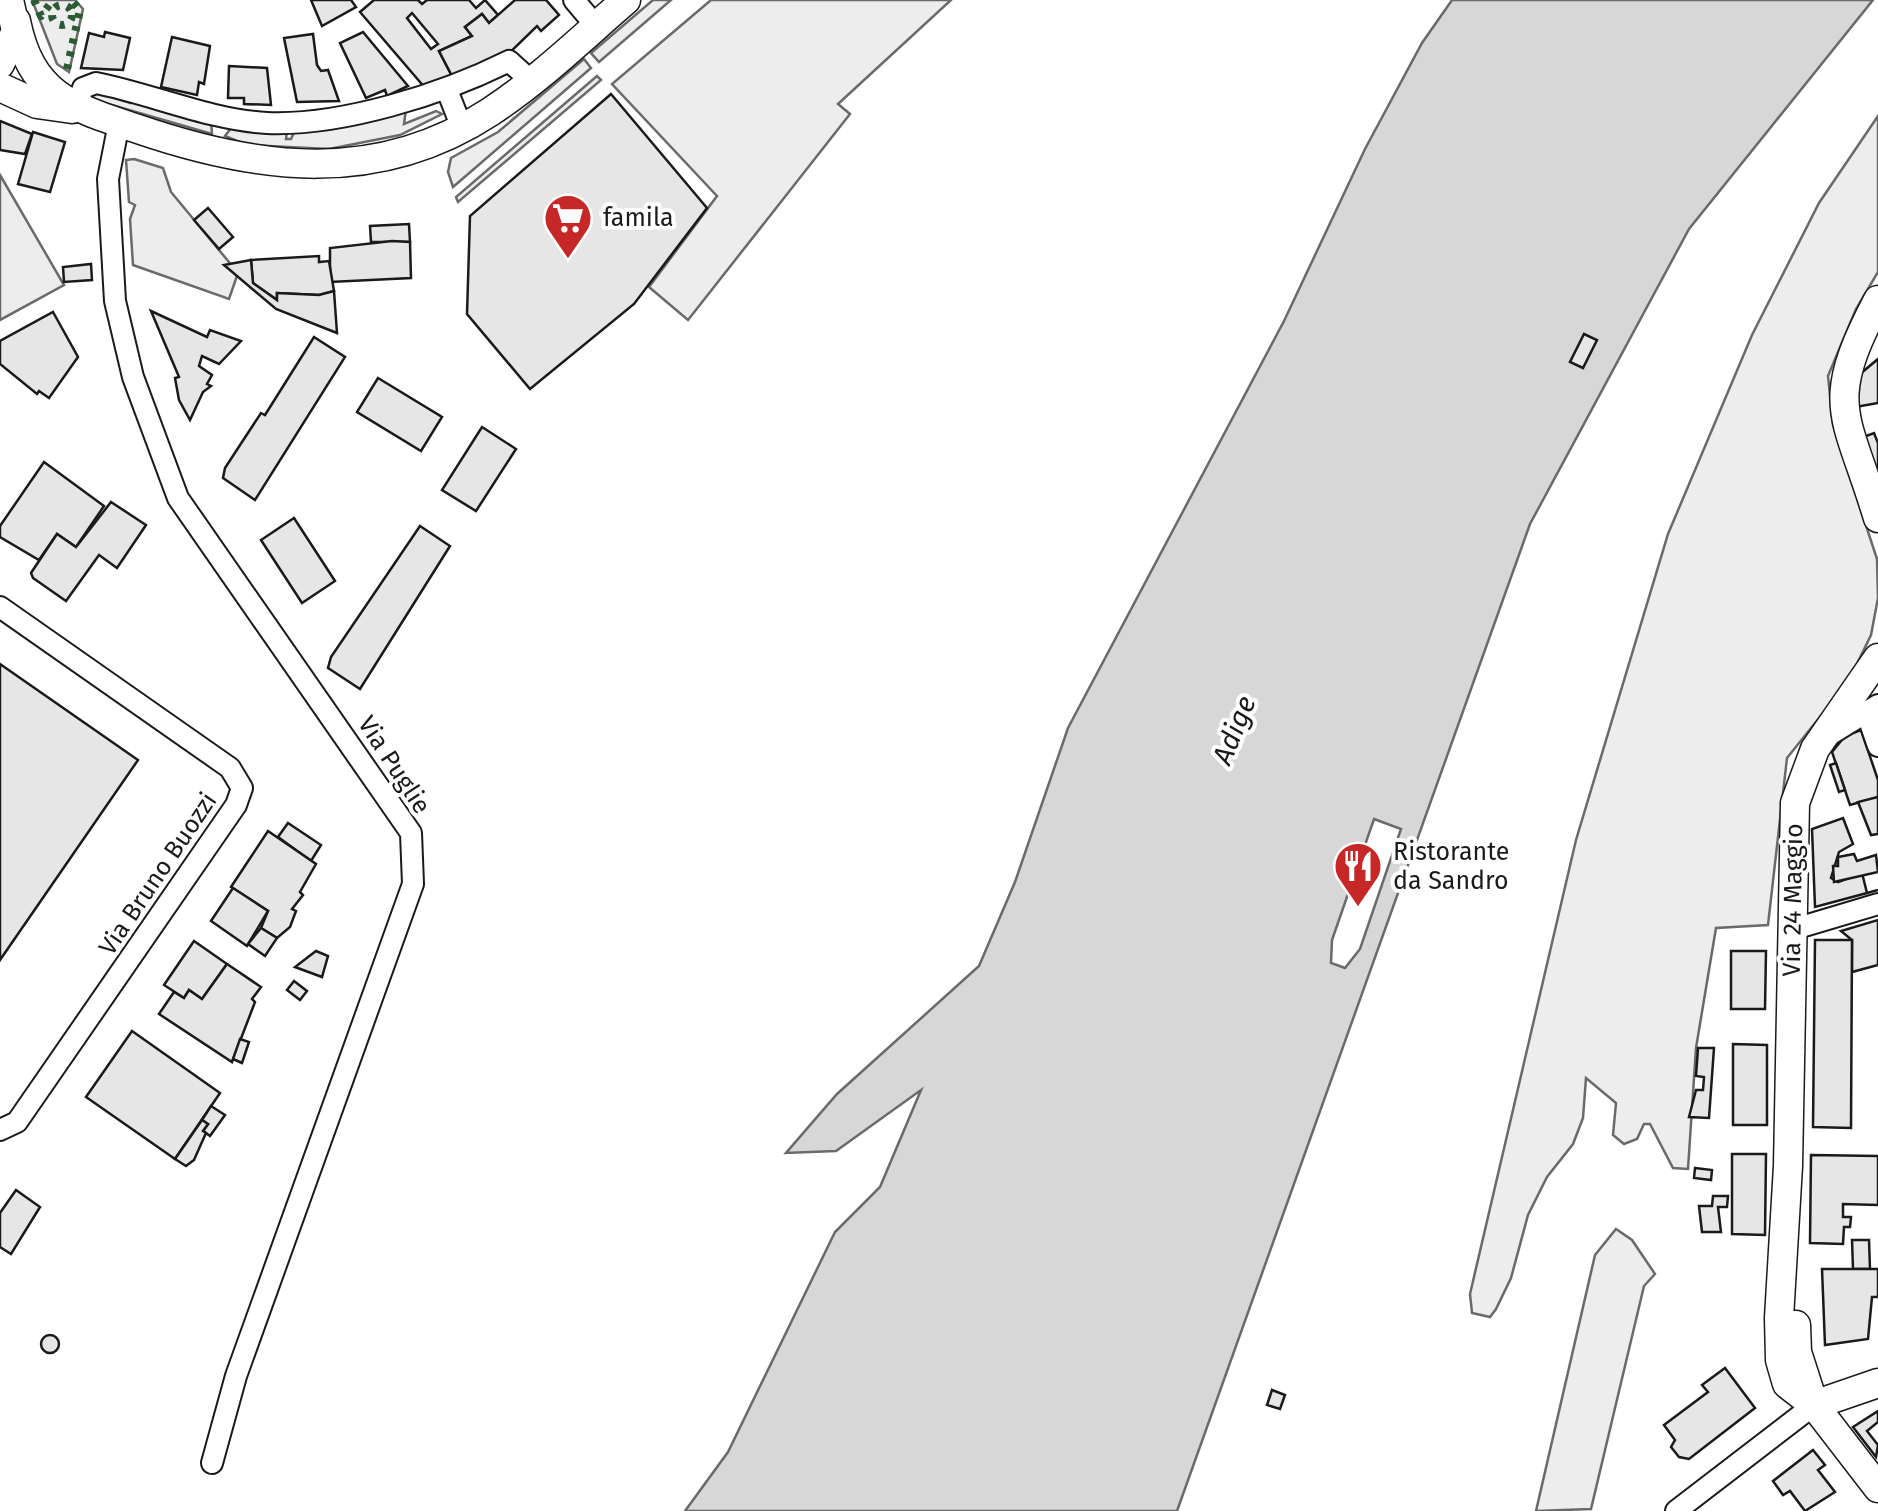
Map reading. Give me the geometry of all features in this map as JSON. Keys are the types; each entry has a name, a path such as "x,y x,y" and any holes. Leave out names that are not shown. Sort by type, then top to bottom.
{"street":[{"path":"574,0 596,26"},
{"path":"0,87 37,104 80,109 234,158 304,166 383,157 462,128 531,81 626,0"},
{"path":"0,64 14,42 12,10"},
{"path":"12,10 24,54 37,77 80,109"},
{"path":"80,109 83,88 96,83 226,116 280,122 384,107 447,90 509,61 531,81"},
{"path":"447,90 462,128"},
{"name":"Via Puglie","path":"120,123 108,179 115,301 133,377 178,498 410,832 413,884 248,1340 212,1463"},
{"path":"1874,319 1847,366 1841,398 1878,518"},
{"name":"Via Bruno Buozzi","path":"0,608 230,768 242,788 236,805 17,1122 0,1130"},
{"name":"Via 24 Maggio","path":"1878,658 1815,749 1796,802 1788,1166 1797,1352 1814,1405 1878,1488"},
{"path":"1815,749 1872,708 1878,746"},
{"path":"1792,930 1878,904"},
{"path":"1676,1511 1814,1405 1878,1383"}],"shaded area":[{"path":"32,0 75,0 83,9 69,72 57,64"},
{"path":"653,0 671,0 599,62 591,53"},
{"path":"711,0 951,0 838,104 850,114 688,320 649,287 717,196 612,84"},
{"path":"584,59 591,68 453,187 448,172 451,158 498,132"},
{"path":"597,76 601,80 458,202 456,197"},
{"path":"93,91 130,103 133,94 211,119 212,134 91,99"},
{"path":"406,109 404,124 436,111 442,114 400,135 329,149 247,145 225,136 234,124 287,131 286,139 291,139 297,126"},
{"path":"1878,116 1878,272 1856,309 1828,376 1833,425 1877,559 1878,598 1871,635 1848,682 1787,758 1768,925 1716,928 1696,1048 1688,1169 1673,1168 1650,1124 1644,1124 1637,1139 1624,1144 1613,1135 1616,1103 1586,1078 1583,1118 1573,1144 1547,1177 1528,1215 1511,1278 1496,1309 1490,1317 1472,1313 1470,1294 1576,840 1668,534 1752,335 1819,203"},
{"path":"126,160 163,168 171,192 238,273 229,299 133,265 130,219 135,205 129,202"},
{"path":"0,175 64,285 0,320"},
{"path":"1616,1229 1632,1240 1655,1274 1644,1286 1591,1509 1536,1511 1595,1255"}],"water":[{"name":"Adige","path":"1452,0 1873,0 1689,229 1530,524 1177,1511 685,1511 728,1452 835,1232 880,1187 921,1090 836,1151 786,1153 837,1094 979,966 1015,882 1068,728 1284,321 1365,149 1422,43"}],"pier":[{"name":"Ristorante da Sandro","path":"1374,819 1401,829 1360,949 1345,968 1331,963 1332,940"}],"building":[{"path":"311,0 351,0 356,7 322,26"},
{"path":"374,0 418,0 422,4 427,0 469,0 476,8 485,0 498,15 489,23 482,14 465,27 472,36 439,51 453,78 426,89 360,12","holes":["412,13 438,44 431,49 407,18"]},
{"path":"515,0 546,0 559,15 541,31 537,26 501,61 453,78 439,51 472,36 465,27 482,14 489,23"},
{"path":"105,32 130,38 123,70 81,68 89,33 104,37"},
{"path":"363,32 408,86 387,96 385,90 366,98 340,43"},
{"path":"313,34 317,65 321,71 328,70 339,101 297,102 284,38"},
{"path":"172,37 210,46 204,84 199,82 197,95 161,87"},
{"path":"229,66 267,68 271,105 244,104 244,98 228,98"},
{"name":"famila","path":"611,94 707,208 634,304 530,389 467,314 470,216"},
{"path":"0,121 32,134 25,154 0,150"},
{"path":"33,132 65,142 50,192 18,184"},
{"path":"208,208 233,237 219,249 194,220"},
{"path":"409,224 410,242 371,242 370,226"},
{"path":"410,242 411,278 330,282 330,248"},
{"path":"319,256 319,262 329,261 334,291 319,295 277,293 277,300 253,283 251,260"},
{"path":"251,260 253,283 277,300 277,293 319,295 334,291 337,333 276,309 224,265"},
{"path":"91,264 92,280 64,282 63,267"},
{"path":"151,311 207,337 210,330 241,341 219,364 202,356 199,366 212,375 207,384 211,386 203,392 190,420 179,400 175,378 179,377"},
{"path":"53,312 78,357 49,398 39,391 37,394 0,364 0,341"},
{"path":"1584,334 1597,340 1583,368 1570,362"},
{"path":"314,337 345,357 255,500 223,478 225,468 261,413 265,415"},
{"path":"1878,359 1878,403 1850,408 1854,379"},
{"path":"378,378 442,417 421,451 357,412"},
{"path":"482,427 516,449 476,511 442,490"},
{"path":"1874,433 1878,443 1878,490 1858,439"},
{"path":"44,462 104,506 76,547 57,534 39,560 0,537 0,526"},
{"path":"111,502 146,525 117,568 99,555 66,601 33,578 31,573 57,534 76,547"},
{"path":"294,518 335,581 302,603 261,540"},
{"path":"420,526 450,546 360,689 328,668 331,657"},
{"path":"0,664 138,760 0,960"},
{"path":"1861,730 1878,780 1878,797 1850,805 1832,752 1845,736"},
{"path":"1836,763 1845,790 1839,792 1830,765"},
{"path":"1878,797 1878,834 1871,835 1858,802"},
{"path":"1843,818 1853,844 1839,852 1831,878 1838,882 1862,873 1867,893 1815,907 1812,829"},
{"path":"288,823 321,845 311,861 278,837"},
{"path":"268,831 316,864 300,892 303,895 292,909 296,911 290,927 277,938 261,928 268,911 231,887"},
{"path":"1854,854 1857,861 1876,855 1878,872 1834,882 1833,866 1838,866 1838,857"},
{"path":"233,888 268,911 247,946 211,921"},
{"path":"1878,920 1878,965 1852,972 1852,940 1841,931"},
{"path":"261,928 277,938 265,956 248,944"},
{"path":"1815,940 1852,940 1851,1128 1813,1127"},
{"path":"194,941 227,964 202,999 189,990 184,998 164,985"},
{"path":"316,951 328,956 322,977 295,967"},
{"path":"1731,951 1766,951 1765,1009 1731,1009"},
{"path":"227,964 261,987 252,999 255,1002 232,1062 159,1014 174,992 184,998 189,990 202,999"},
{"path":"294,981 307,991 300,1000 287,990"},
{"path":"132,1031 220,1093 175,1159 86,1097"},
{"path":"240,1039 249,1042 242,1063 233,1059"},
{"path":"1733,1044 1767,1045 1767,1125 1733,1125"},
{"path":"1698,1048 1714,1048 1709,1118 1689,1117 1696,1090 1703,1090 1704,1077 1696,1076"},
{"path":"211,1106 225,1115 210,1136 203,1131 208,1124 202,1120"},
{"path":"202,1120 208,1124 203,1131 206,1133 194,1160 186,1166 175,1159"},
{"path":"1732,1154 1766,1154 1765,1235 1732,1234"},
{"path":"1811,1155 1878,1156 1878,1205 1843,1204 1843,1217 1851,1217 1850,1227 1844,1227 1843,1244 1810,1243"},
{"path":"1695,1168 1712,1170 1711,1180 1694,1178"},
{"path":"16,1190 40,1207 11,1254 0,1247 0,1213"},
{"path":"1713,1196 1728,1196 1727,1207 1718,1207 1721,1232 1702,1232 1699,1206 1712,1206"},
{"path":"1852,1240 1869,1240 1870,1269 1853,1269"},
{"path":"1822,1269 1878,1269 1878,1297 1872,1297 1868,1339 1825,1345"},
{"path":"50,1335 57,1337 57,1351 50,1353 43,1351 41,1344 43,1337"},
{"path":"1725,1368 1755,1408 1689,1459 1679,1457 1671,1447 1675,1440 1664,1425 1708,1392 1702,1385"},
{"path":"1272,1390 1285,1395 1280,1409 1267,1405"},
{"path":"1878,1411 1878,1422 1867,1431 1878,1445 1876,1457 1853,1427"},
{"path":"1813,1450 1825,1465 1818,1470 1835,1492 1805,1511 1790,1491 1783,1495 1773,1481"}],"hedge":[{"path":"34,0 41,16 53,0"},
{"path":"67,69 80,10 71,0"},
{"path":"62,5 72,15 62,25 52,15 62,5"}],"fence":[{"path":"1867,893 1878,890"}],"place":[{"name":"famila","path":"568,260"},
{"name":"Ristorante da Sandro","path":"1358,908"}]}
